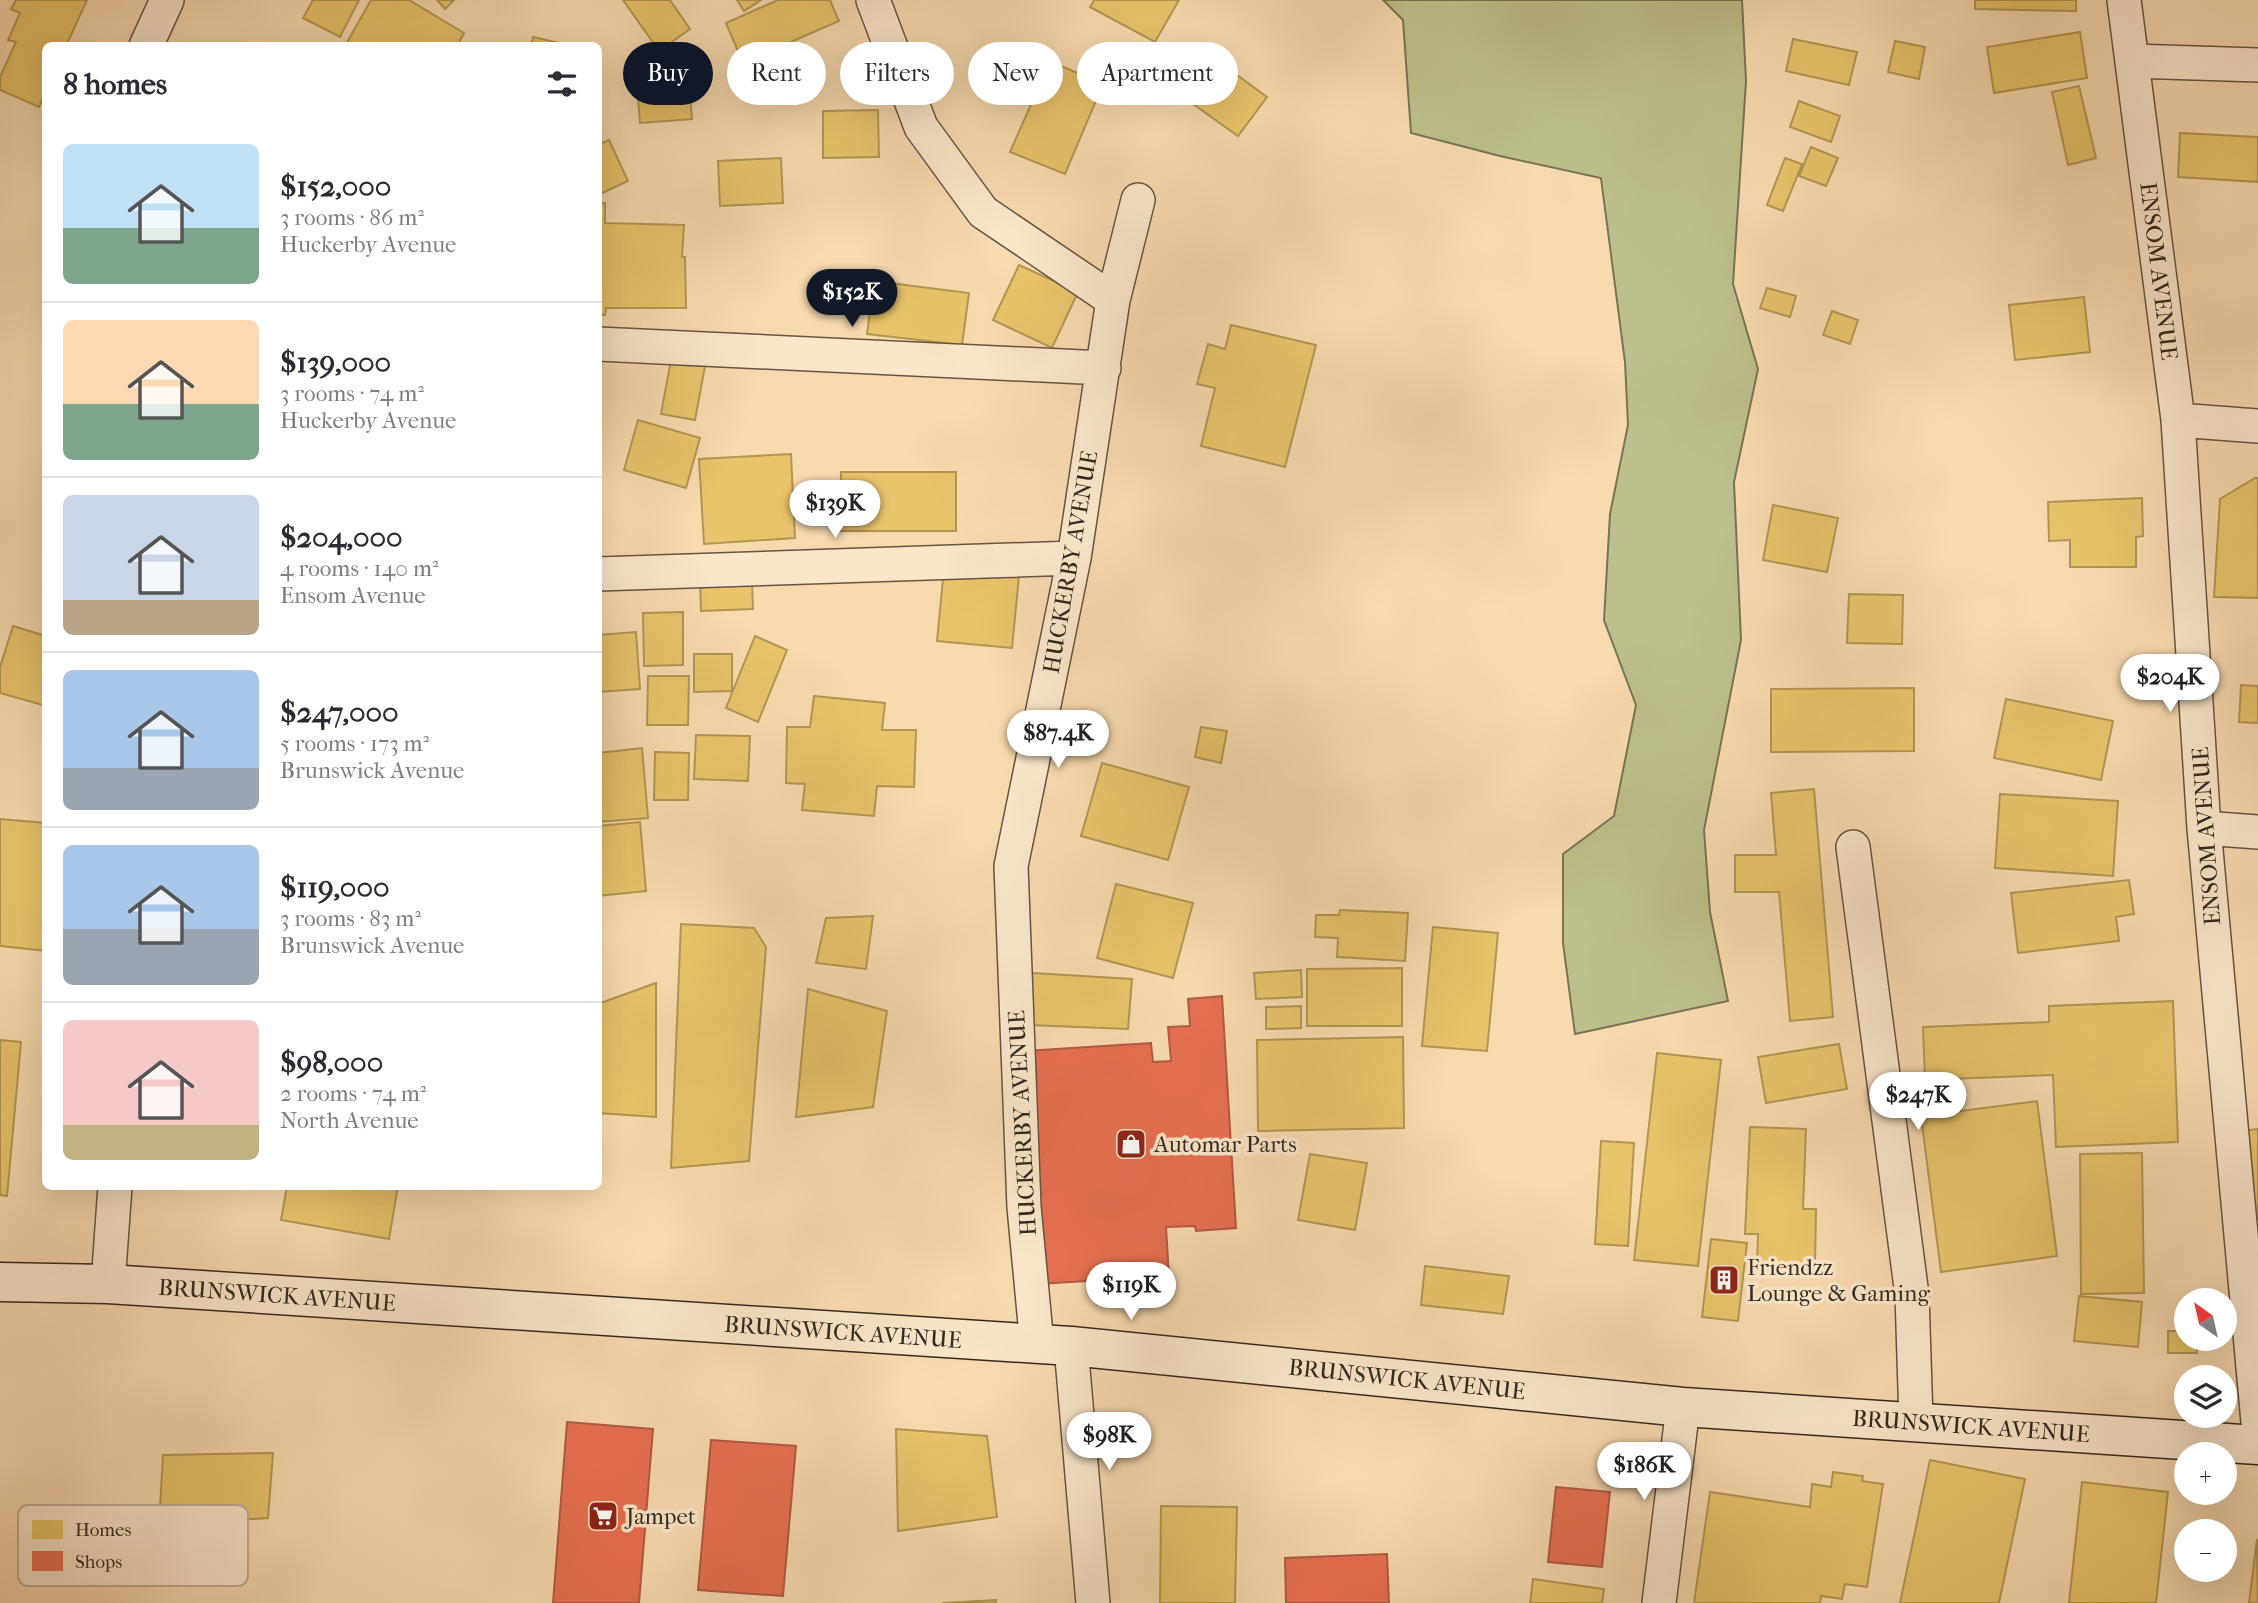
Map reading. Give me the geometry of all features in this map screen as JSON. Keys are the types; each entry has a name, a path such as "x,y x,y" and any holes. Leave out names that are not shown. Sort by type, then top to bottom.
{"main road":[{"name":"BRUNSWICK AVENUE","path":"0,1282 108,1284 1054,1345 1683,1407 2258,1445"}],"street":[{"path":"148,42 167,0"},
{"path":"873,0 921,127 982,212 1113,300"},
{"name":"ENSOM AVENUE","path":"2124,0 2178,420 2204,828 2258,1422"},
{"path":"2132,61 2258,65"},
{"name":"HUCKERBY AVENUE","path":"1093,1603 1054,1345 1024,1208 1012,866 1074,558 1113,300 1138,200"},
{"path":"602,344 1104,368"},
{"path":"2178,420 2258,426"},
{"path":"602,574 1074,558"},
{"path":"2204,828 2258,832"},
{"path":"1853,847 1912,1296 1916,1421"},
{"path":"108,1284 115,1190"},
{"path":"1659,1603 1683,1407"}],"green space":[{"path":"1383,0 1742,0 1746,81 1733,284 1758,369 1734,482 1741,640 1704,830 1710,912 1728,1001 1575,1034 1563,943 1563,854 1614,816 1636,705 1604,620 1610,514 1628,425 1625,362 1601,178 1411,133 1403,20"}],"building: Homes":[{"path":"16,0 87,0 68,42 42,42 42,101 39,107 0,90 0,77 16,42 8,40 20,13 11,9"},
{"path":"313,0 359,0 340,37 303,18"},
{"path":"371,0 409,0 464,33 459,42 347,42"},
{"path":"437,0 454,0 445,9"},
{"path":"623,0 670,0 690,29 672,42 653,42"},
{"path":"737,0 761,0 744,11"},
{"path":"778,0 830,0 839,21 791,42 734,42 726,23"},
{"path":"1094,0 1179,0 1155,42 1090,7"},
{"path":"1975,0 2076,0 2076,11 1975,9"},
{"path":"2080,32 2087,78 1994,93 1987,47"},
{"path":"533,37 555,42 532,42"},
{"path":"1793,39 1857,52 1849,85 1786,71"},
{"path":"1895,41 1925,47 1919,79 1888,72"},
{"path":"1063,67 1077,73 1077,105 1094,105 1065,174 1010,152 1031,105 1063,105"},
{"path":"1238,76 1267,97 1238,136 1194,105 1238,105"},
{"path":"2079,86 2096,158 2068,165 2052,92"},
{"path":"1799,101 1840,116 1831,142 1790,127"},
{"path":"639,105 691,105 692,119 640,123"},
{"path":"878,110 879,157 823,158 823,111"},
{"path":"2180,133 2258,137 2258,182 2178,177"},
{"path":"609,140 628,181 602,193 602,143"},
{"path":"1811,147 1838,158 1826,186 1799,176"},
{"path":"781,158 783,203 720,206 718,161"},
{"path":"1785,158 1802,164 1783,211 1767,205"},
{"path":"602,203 605,203 605,223 684,225 682,257 685,257 686,308 606,308 605,315 602,315"},
{"path":"1019,265 1078,292 1052,348 993,320"},
{"path":"874,281 969,293 962,345 867,334"},
{"path":"1767,288 1796,296 1790,317 1760,308"},
{"path":"2084,297 2090,352 2015,360 2009,305"},
{"path":"1832,311 1858,320 1850,344 1823,335"},
{"path":"1231,325 1316,345 1285,467 1201,446 1215,388 1197,384 1208,344 1225,349"},
{"path":"671,360 705,366 695,420 661,414"},
{"path":"638,420 700,438 686,488 624,470"},
{"path":"791,454 795,538 704,544 699,459"},
{"path":"841,472 956,472 956,531 840,531"},
{"path":"2258,478 2258,598 2214,597 2220,499"},
{"path":"2142,498 2143,536 2136,537 2136,567 2070,567 2070,540 2049,541 2048,502"},
{"path":"1773,505 1838,518 1827,572 1763,560"},
{"path":"944,569 1019,576 1012,648 937,641"},
{"path":"752,581 753,609 701,611 700,583"},
{"path":"1849,594 1903,595 1902,644 1847,643"},
{"path":"683,612 683,665 644,666 643,613"},
{"path":"13,626 42,635 42,705 0,693 0,667"},
{"path":"636,632 640,689 602,692 602,635"},
{"path":"755,636 787,650 758,722 726,708"},
{"path":"694,654 732,654 732,691 694,692"},
{"path":"648,676 689,676 688,725 647,725"},
{"path":"2241,685 2258,686 2258,723 2239,722"},
{"path":"1914,688 1914,751 1771,752 1771,689"},
{"path":"814,696 885,703 882,730 916,730 914,787 877,786 874,816 802,810 805,784 786,783 787,727 810,727"},
{"path":"2006,699 2113,721 2101,780 1994,758"},
{"path":"1201,727 1227,731 1221,763 1195,757"},
{"path":"696,735 750,736 748,781 694,779"},
{"path":"642,748 648,818 602,822 602,753"},
{"path":"655,752 689,753 688,800 654,800"},
{"path":"1102,763 1189,787 1168,860 1081,836"},
{"path":"1814,789 1833,1017 1790,1021 1779,892 1735,892 1735,855 1776,855 1771,793"},
{"path":"2000,794 2118,801 2113,876 1995,868"},
{"path":"0,819 42,823 42,951 0,946"},
{"path":"640,822 646,891 602,896 602,826"},
{"path":"2129,880 2134,914 2116,917 2119,941 2018,953 2011,893"},
{"path":"1116,884 1193,903 1173,978 1097,958"},
{"path":"1340,910 1408,913 1405,961 1337,957 1338,938 1315,937 1316,915 1339,915"},
{"path":"873,916 866,969 816,963 826,918"},
{"path":"681,924 754,928 766,947 749,1161 671,1168"},
{"path":"1433,927 1498,933 1487,1051 1422,1046"},
{"path":"1402,968 1402,1026 1307,1026 1307,969"},
{"path":"1301,970 1302,997 1256,999 1254,973"},
{"path":"1032,973 1132,979 1128,1029 1029,1025"},
{"path":"656,983 656,1117 602,1113 602,1003"},
{"path":"808,989 887,1011 873,1107 796,1117"},
{"path":"2173,1001 2178,1142 2056,1147 2053,1075 1925,1080 1923,1027 2049,1022 2049,1006"},
{"path":"1301,1006 1301,1028 1266,1029 1266,1007"},
{"path":"1403,1037 1404,1128 1258,1131 1257,1040"},
{"path":"0,1040 21,1042 7,1196 0,1195"},
{"path":"1839,1044 1847,1089 1766,1103 1758,1057"},
{"path":"1657,1053 1721,1060 1698,1266 1634,1260"},
{"path":"2037,1101 2057,1256 1941,1272 1921,1116"},
{"path":"1750,1127 1806,1129 1803,1209 1816,1209 1815,1265 1757,1264 1758,1234 1745,1234"},
{"path":"2258,1129 2258,1261 2241,1131"},
{"path":"1601,1141 1634,1143 1628,1246 1595,1244"},
{"path":"2142,1153 2144,1293 2081,1294 2080,1154"},
{"path":"1310,1154 1367,1163 1355,1230 1298,1220"},
{"path":"286,1190 397,1190 389,1239 281,1220"},
{"name":"Friendzz Lounge & Gaming","path":"1711,1239 1747,1243 1738,1321 1702,1317"},
{"path":"1425,1266 1509,1276 1503,1314 1421,1305"},
{"path":"2079,1296 2142,1302 2138,1347 2074,1341"},
{"path":"2168,1331 2174,1331 2174,1351 2197,1351 2197,1353 2168,1353"},
{"path":"896,1429 987,1436 997,1517 898,1531"},
{"path":"273,1453 268,1518 248,1519 248,1505 160,1505 163,1455"},
{"path":"1930,1460 2025,1479 1999,1603 1900,1603"},
{"path":"1833,1472 1863,1476 1862,1481 1883,1484 1867,1587 1845,1584 1842,1599 1821,1596 1820,1603 1694,1603 1710,1492 1810,1507 1812,1484 1831,1487"},
{"path":"2082,1482 2168,1492 2156,1603 2069,1603"},
{"path":"1161,1506 1237,1507 1235,1603 1160,1603"},
{"path":"2257,1539 2258,1603 2249,1603"},
{"path":"1533,1579 1604,1589 1602,1603 1530,1603"},
{"path":"996,1600 996,1603 942,1603"}],"building: Shops":[{"name":"Automar Parts","path":"1222,996 1236,1228 1196,1231 1195,1226 1166,1227 1169,1276 1039,1284 1025,1051 1151,1043 1153,1062 1171,1061 1168,1027 1190,1026 1188,999"},
{"name":"Jampet","path":"567,1422 653,1429 639,1603 553,1603"},
{"name":"Jampet","path":"711,1440 796,1446 783,1596 698,1590"},
{"path":"1556,1487 1610,1492 1602,1567 1548,1562"},
{"path":"1387,1554 1389,1603 1286,1603 1285,1558"}],"place":[{"name":"Automar Parts","path":"1131,1144"},
{"name":"Friendzz Lounge & Gaming","path":"1724,1280"},
{"name":"Jampet","path":"603,1516"}]}
